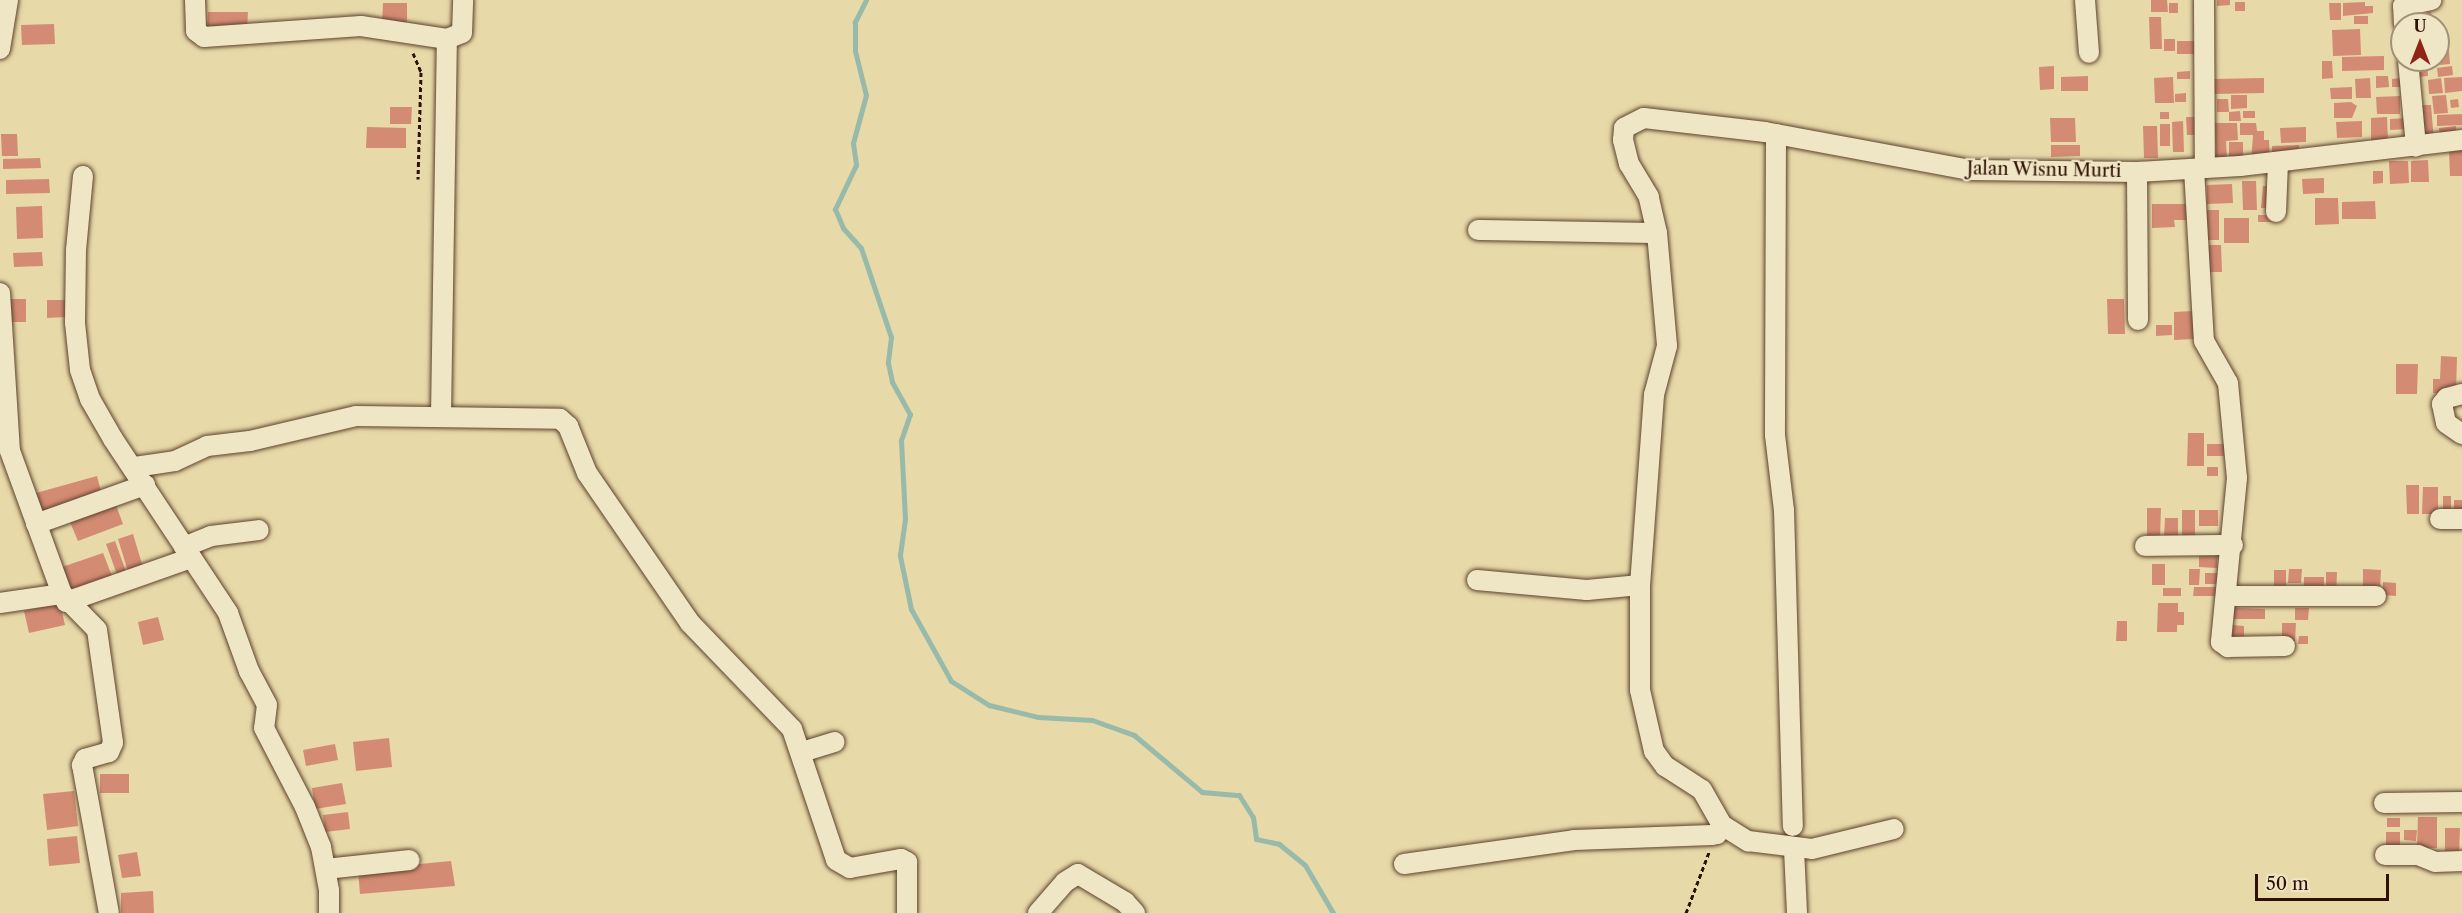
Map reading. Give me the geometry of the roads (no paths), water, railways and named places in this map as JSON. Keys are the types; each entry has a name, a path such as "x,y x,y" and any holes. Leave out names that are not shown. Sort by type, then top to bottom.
{"street":[{"path":"0,49 8,0"},
{"path":"195,0 196,31 204,37 361,26 396,29 414,36 447,39 462,33 463,0"},
{"path":"2085,0 2089,53"},
{"path":"2204,0 2199,168 2204,341 2228,386 2237,478 2233,544 2221,642 2228,646 2285,646"},
{"path":"2398,10 2431,0"},
{"path":"441,415 447,39"},
{"path":"2409,72 2416,147"},
{"name":"Jalan Wisnu Murti","path":"1657,233 1648,197 1626,156 1622,134 1630,124 1649,119 1776,134 1955,168 2137,172 2278,164 2462,140"},
{"path":"1776,134 1775,435 1784,510 1793,826"},
{"path":"2276,212 2278,164"},
{"path":"2137,172 2138,320"},
{"path":"83,176 76,281 80,370 90,399 232,622 249,671 267,705 264,728 305,807 326,869 329,913"},
{"path":"1478,230 1657,233 1667,346 1654,395 1640,585 1640,690 1654,751 1665,766 1702,790 1720,830"},
{"path":"0,293 10,451 64,598 90,619 97,630 113,743 109,752 85,759 82,765 109,913"},
{"path":"2462,394 2447,398 2442,404 2443,419 2462,434"},
{"path":"135,467 175,461 207,446 250,441 335,418 441,415 555,417 563,421 586,473 690,623 788,723 802,752 832,855 850,868 905,860 909,865 907,913"},
{"path":"36,524 145,485"},
{"path":"2440,519 2462,519"},
{"path":"0,603 64,598 188,553 211,536 259,530"},
{"path":"2145,546 2233,544"},
{"path":"1478,580 1587,591 1640,585"},
{"path":"2226,596 2376,596"},
{"path":"802,752 834,742"},
{"path":"2384,803 2462,802"},
{"path":"1404,864 1563,841 1720,830 1748,841 1794,849 1821,847 1894,829"},
{"path":"1794,849 1797,913"},
{"path":"2385,855 2418,855 2435,862 2462,861"},
{"path":"326,869 410,860"},
{"path":"1038,913 1065,882 1078,874 1125,902 1135,913"}],"waterway":[{"path":"866,0 855,22 855,51 866,95 853,143 856,165 835,209 843,228 861,248 891,337 888,363 892,382 910,414 901,440 905,519 900,556 911,609 951,681 989,705 1038,717 1092,720 1134,735 1202,792 1239,795 1253,817 1256,839 1279,844 1305,865 1333,913"}]}
